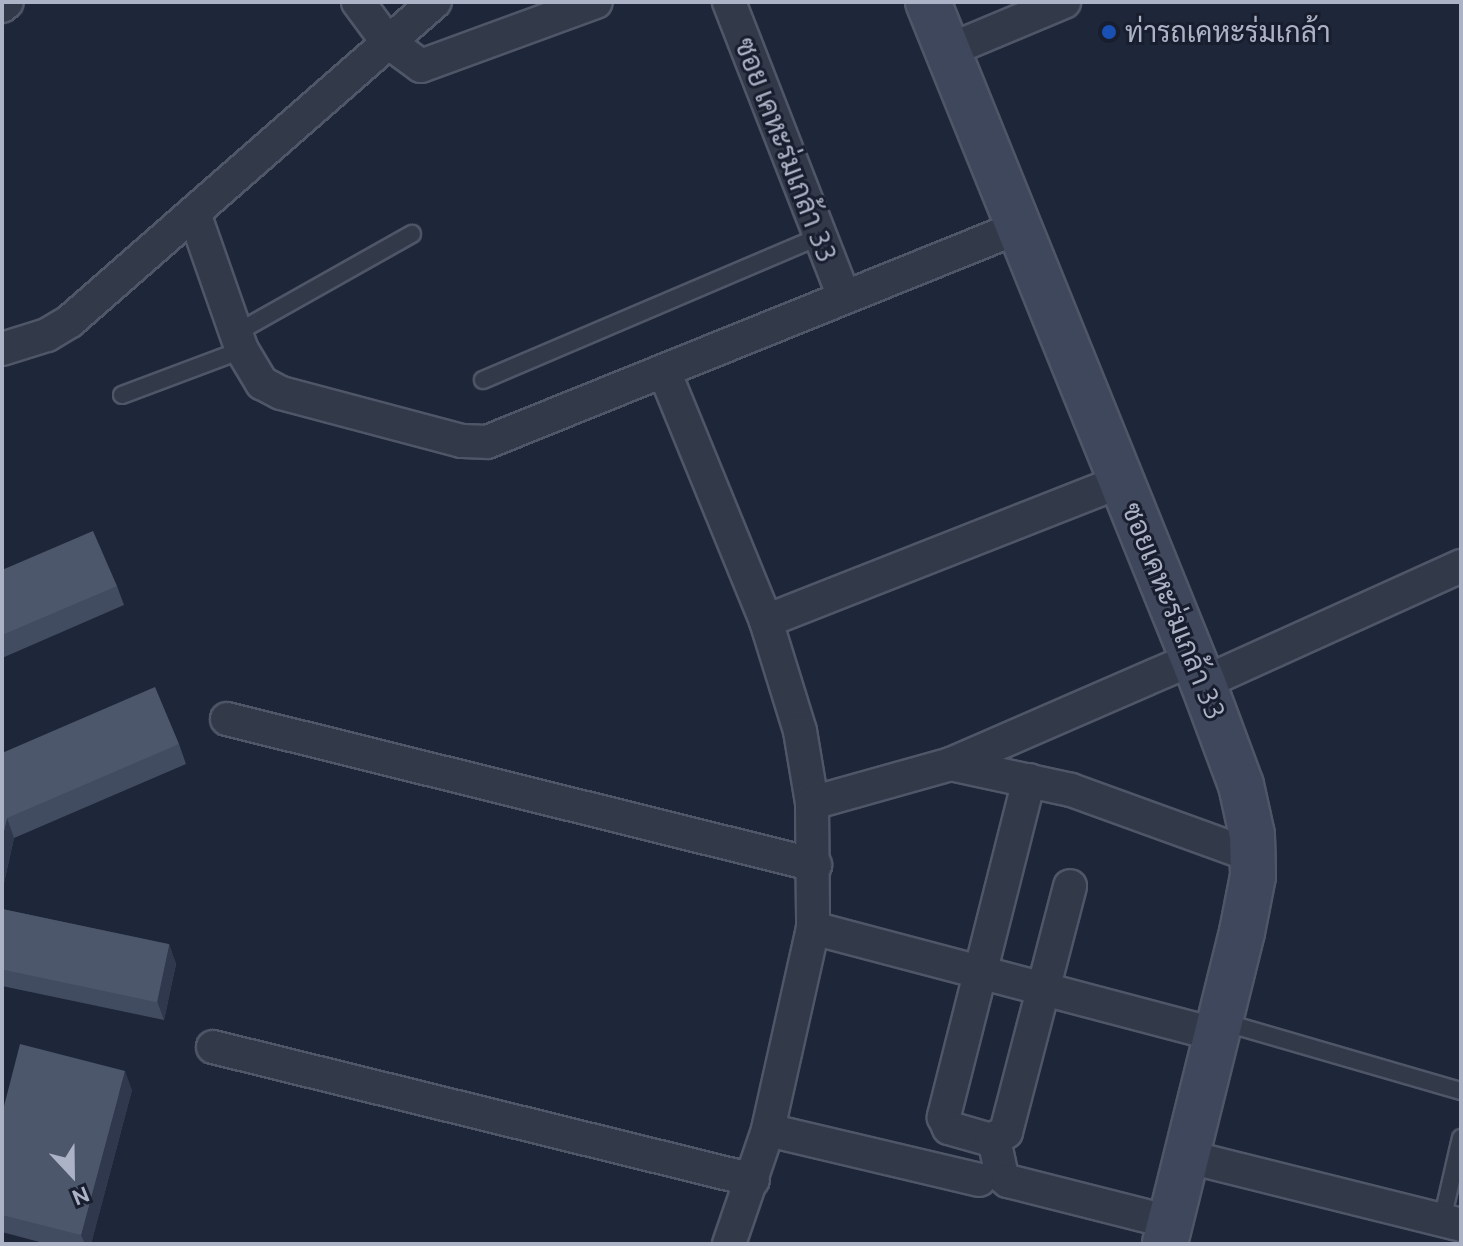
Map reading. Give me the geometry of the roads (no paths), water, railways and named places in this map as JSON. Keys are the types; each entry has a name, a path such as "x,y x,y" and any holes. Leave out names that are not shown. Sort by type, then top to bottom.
{"street":[{"path":"2,6 7,2"},
{"path":"358,2 387,41 406,60 434,65 596,2"},
{"path":"2,349 47,335 70,321 195,216 387,41 435,2"},
{"name":"ซอย เคหะร่มเกล้า 33","path":"729,2 844,297"},
{"name":"ซอยเคหะร่มเกล้า 33","path":"928,2 1022,226 1241,785 1253,856 1242,932 1216,1027 1189,1157 1168,1233"},
{"path":"947,51 1064,2"},
{"path":"195,216 239,342 262,383 281,393 462,441 505,436 1022,226"},
{"path":"664,371 766,621 800,731 812,803 815,865 813,928 768,1130 729,1244"},
{"path":"766,621 1122,481"},
{"path":"812,803 951,764 1198,671 1461,566"},
{"path":"227,719 815,865"},
{"path":"951,764 1029,780 1140,812 1253,856"},
{"path":"1029,780 944,1117 949,1128 994,1139 1006,1132 1070,886"},
{"path":"813,928 1042,989 1216,1027"},
{"path":"213,1047 753,1180"},
{"path":"768,1130 979,1180"},
{"path":"994,1139 1002,1176 1008,1181 1168,1233"},
{"path":"1189,1157 1452,1223"}],"lane":[{"path":"122,395 239,342 412,234"},
{"path":"483,380 820,236"},
{"path":"1216,1027 1461,1091"},
{"path":"1452,1223 1461,1138"}],"place":[{"name":"ท่ารถเคหะร่มเกล้า","path":"1109,32"}]}
